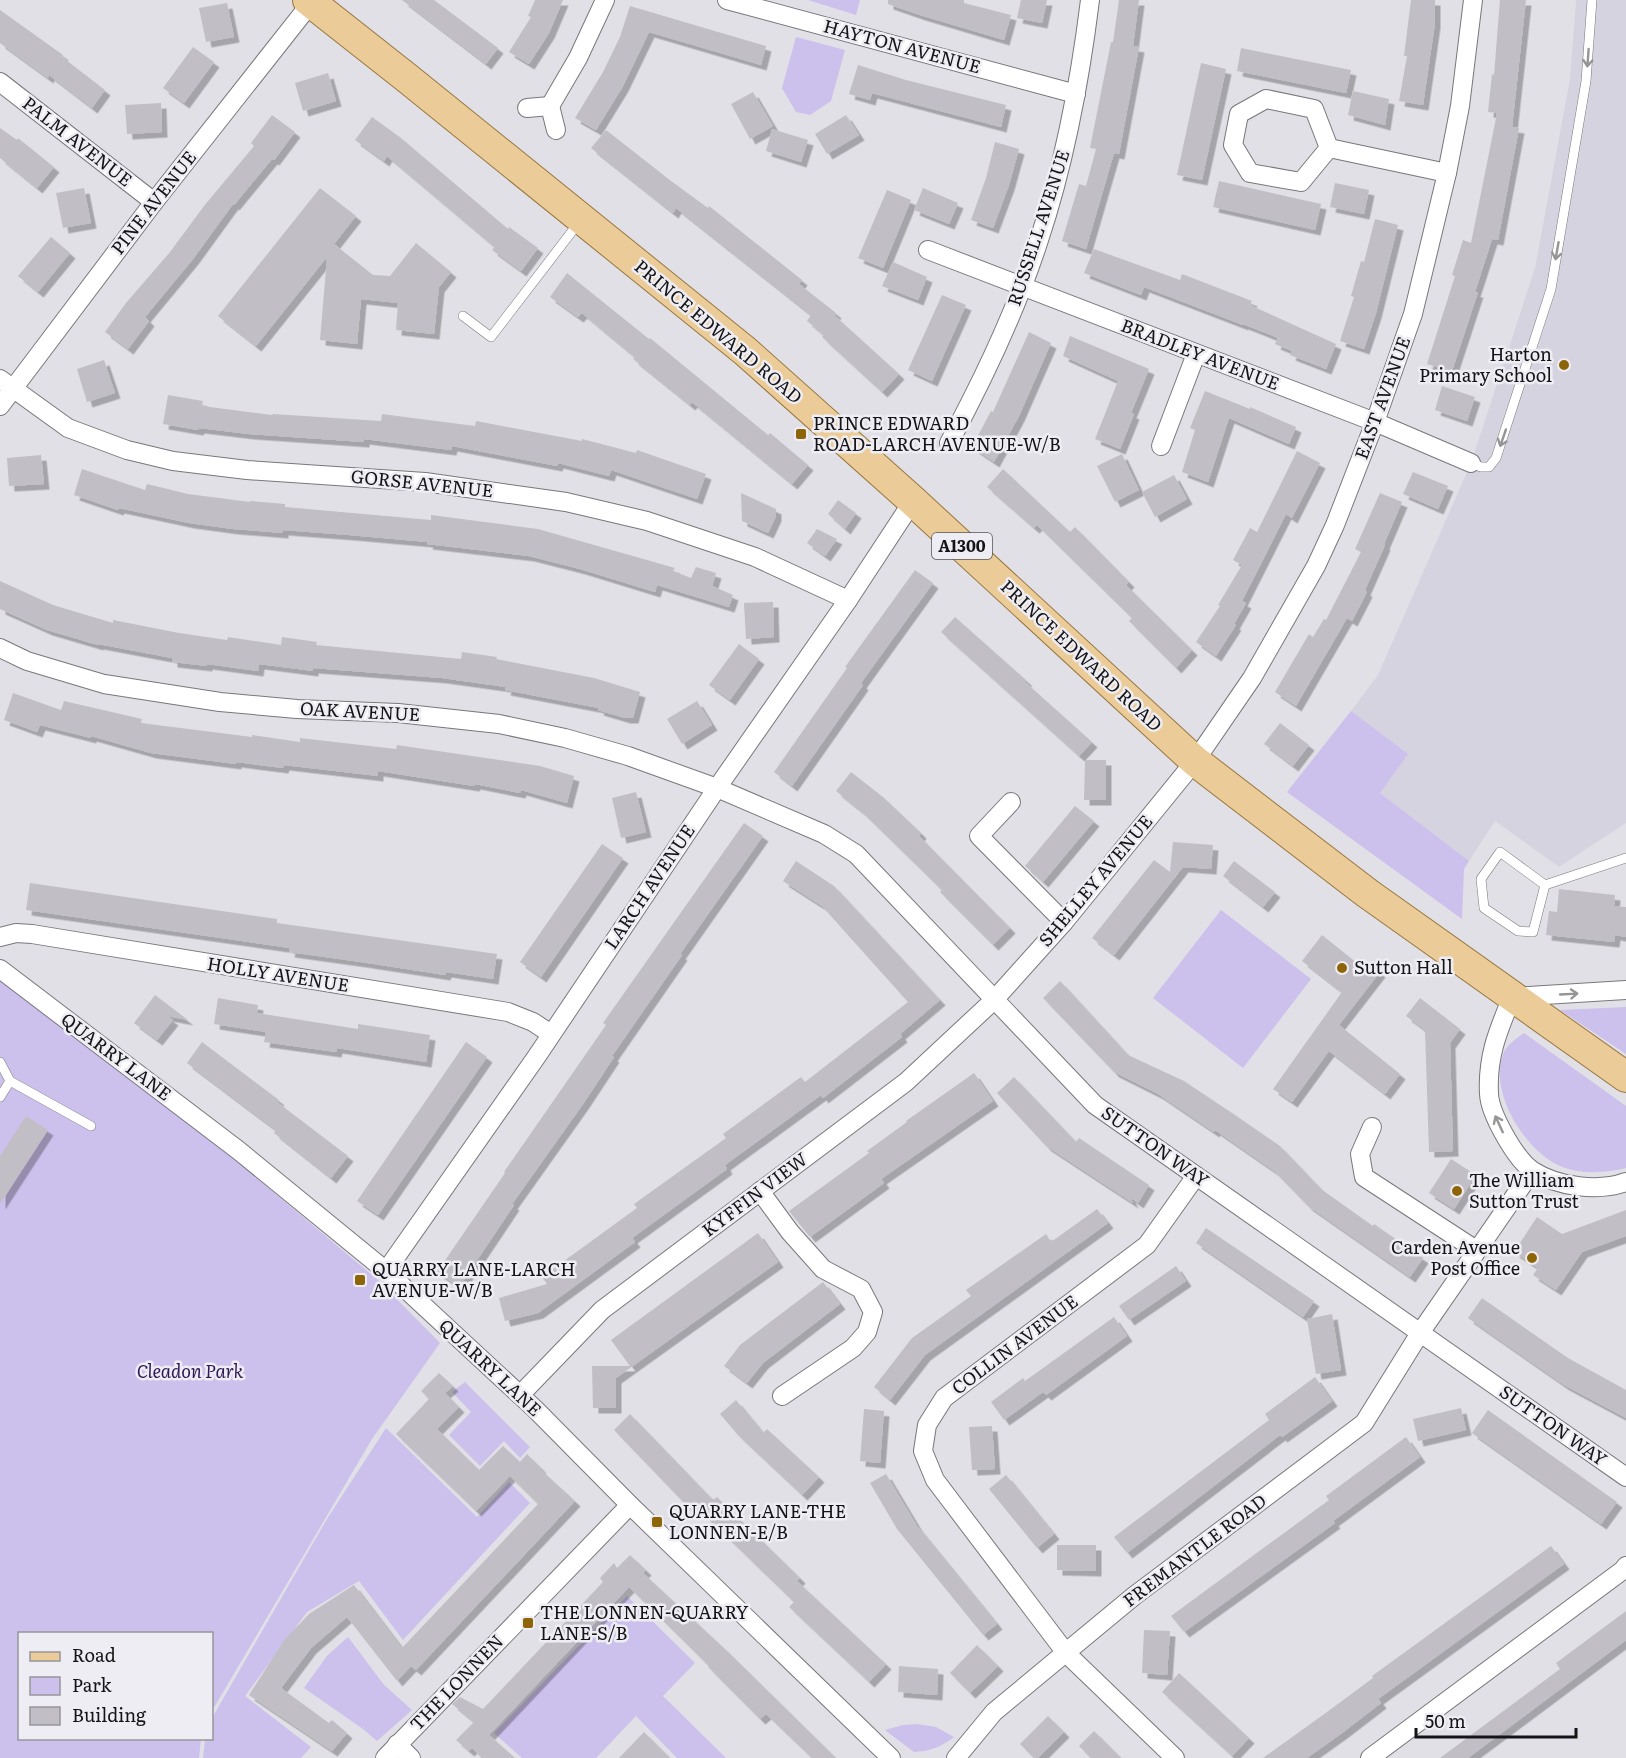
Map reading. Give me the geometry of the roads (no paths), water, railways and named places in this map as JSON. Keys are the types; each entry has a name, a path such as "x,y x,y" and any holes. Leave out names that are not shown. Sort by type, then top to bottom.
{"main road":[{"name":"PRINCE EDWARD ROAD","path":"310,1 745,351 913,501 1195,760 1367,893 1626,1077"}],"street":[{"path":"556,130 550,106 578,58 605,0"},
{"name":"HAYTON AVENUE","path":"728,0 1076,94"},
{"name":"RUSSELL AVENUE","path":"949,443 976,393 1022,287 1053,192 1076,94 1090,0"},
{"name":"EAST AVENUE","path":"1195,760 1252,678 1316,566 1376,422 1413,314 1447,173 1460,106 1473,0"},
{"name":"PINE AVENUE","path":"0,406 7,384 154,202 310,1"},
{"name":"PALM AVENUE","path":"0,82 154,202"},
{"path":"1266,99 1314,109 1329,148 1301,182 1250,173 1233,145 1239,114 1266,99"},
{"path":"527,108 550,106"},
{"path":"1329,148 1447,173"},
{"name":"BRADLEY AVENUE","path":"928,250 1376,422 1471,463"},
{"path":"1161,446 1196,354"},
{"name":"GORSE AVENUE","path":"7,384 68,428 127,450 173,461 247,470 425,482 566,502 647,521 755,557 848,600"},
{"name":"LARCH AVENUE","path":"386,1271 551,1034 717,788 848,600 913,501"},
{"name":"OAK AVENUE","path":"0,648 27,661 104,684 220,702 297,709 398,713 499,724 565,738 628,756 717,788"},
{"name":"SHELLEY AVENUE","path":"994,1000 1064,922 1195,760"},
{"name":"SUTTON WAY","path":"717,788 824,834 856,854 1095,1105 1626,1477"},
{"path":"1011,802 979,836 1064,922"},
{"name":"HOLLY AVENUE","path":"0,937 9,933 32,934 508,1012 523,1017 551,1034"},
{"name":"QUARRY LANE","path":"0,969 238,1150 386,1271 520,1395 891,1758"},
{"path":"1626,990 1512,997 1492,1047 1489,1096 1496,1119 1508,1142 1533,1171 1578,1188 1617,1185 1626,1182"},
{"name":"KYFFIN VIEW","path":"520,1395 602,1310 906,1082 994,1000"},
{"path":"1372,1127 1360,1154 1364,1177 1476,1250"},
{"name":"FREMANTLE ROAD","path":"956,1758 994,1712 1134,1596 1364,1423 1420,1333 1533,1171"},
{"name":"COLLIN AVENUE","path":"1175,1758 1066,1653 936,1480 923,1451 927,1425 944,1398 1148,1245 1196,1176"},
{"path":"760,1191 790,1232 823,1269 861,1289 873,1312 867,1332 853,1348 782,1396"},
{"name":"THE LONNEN","path":"391,1751 630,1505"},
{"path":"1370,1758 1626,1566"},
{"path":"391,1751 411,1758"}],"lane":[{"path":"1471,463 1489,467 1496,458 1551,289 1586,81 1592,0"},
{"path":"464,316 491,337 581,219"},
{"path":"1500,852 1545,885 1533,932 1518,931 1484,908 1481,879 1500,852"},
{"path":"1545,885 1626,858"},
{"path":"0,1062 10,1082 91,1126"},
{"path":"0,1097 10,1082"}],"place":[{"name":"Harton Primary School","path":"1564,365"},
{"name":"PRINCE EDWARD ROAD-LARCH AVENUE-W/B","path":"801,434"},
{"name":"Sutton Hall","path":"1342,968"},
{"name":"The William Sutton Trust","path":"1457,1191"},
{"name":"Carden Avenue Post Office","path":"1532,1258"},
{"name":"QUARRY LANE-LARCH AVENUE-W/B","path":"360,1280"},
{"name":"QUARRY LANE-THE LONNEN-E/B","path":"657,1522"},
{"name":"THE LONNEN-QUARRY LANE-S/B","path":"528,1623"}],"park label":[{"name":"Cleadon Park","path":"190,1372"}]}
